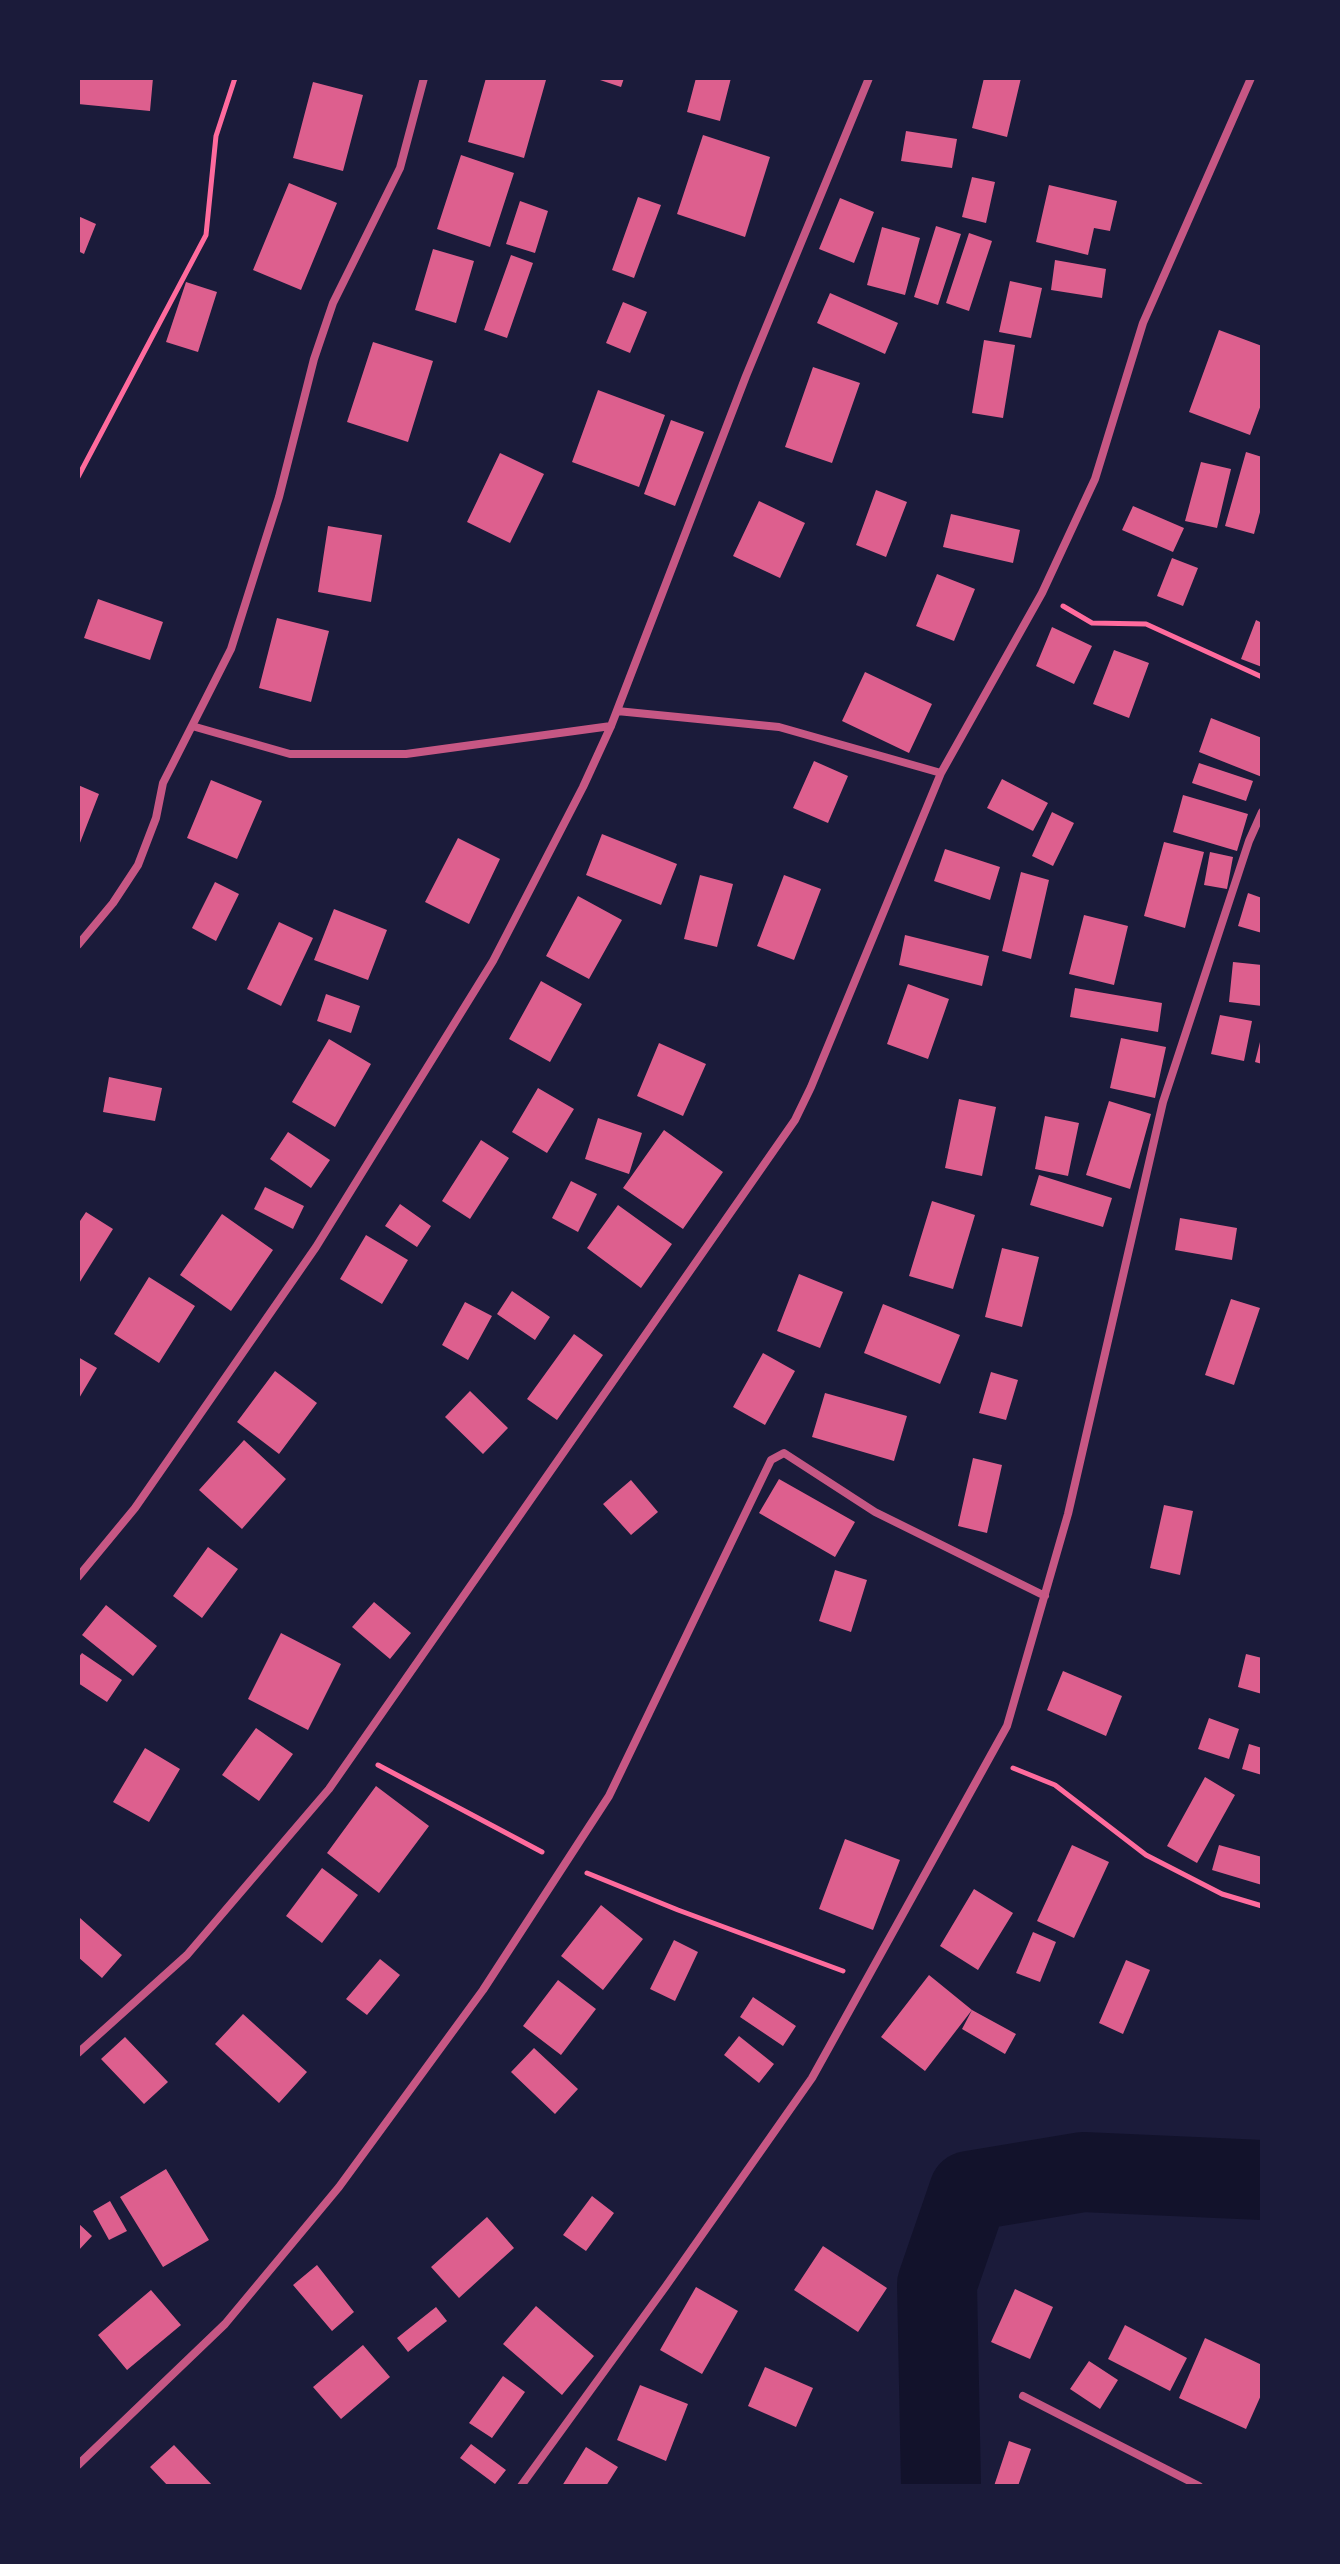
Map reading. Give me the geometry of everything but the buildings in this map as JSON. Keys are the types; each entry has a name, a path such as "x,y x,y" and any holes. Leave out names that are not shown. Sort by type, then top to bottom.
{"street":[{"path":"78,945 113,903 138,865 156,818 163,783 231,649 279,497 314,359 333,303 400,168 424,78"},
{"path":"78,1577 135,1508 316,1247 493,961 611,726 746,376 869,78"},
{"path":"78,2053 187,1955 329,1789 795,1120 941,773 1042,593 1095,479 1143,323 1251,78"},
{"path":"617,711 779,727 941,773"},
{"path":"192,726 290,754 406,754 611,726"},
{"path":"521,2486 812,2078 1007,1726 1068,1514 1163,1102 1249,841 1262,812"},
{"path":"78,2465 225,2324 339,2187 483,1990 609,1796 771,1460 784,1453 875,1512 1045,1596"},
{"path":"1023,2396 1199,2486"}],"path":[{"path":"78,477 206,235 216,136 235,78"},
{"path":"1042,593 1092,623 1146,624 1262,677"},
{"path":"354,1752 565,1864 678,1910 867,1979"},
{"path":"989,1759 1055,1785 1146,1855 1222,1894 1262,1906"}],"waterway":[{"path":"941,2486 937,2284 969,2191 1083,2172 1262,2180"}]}
